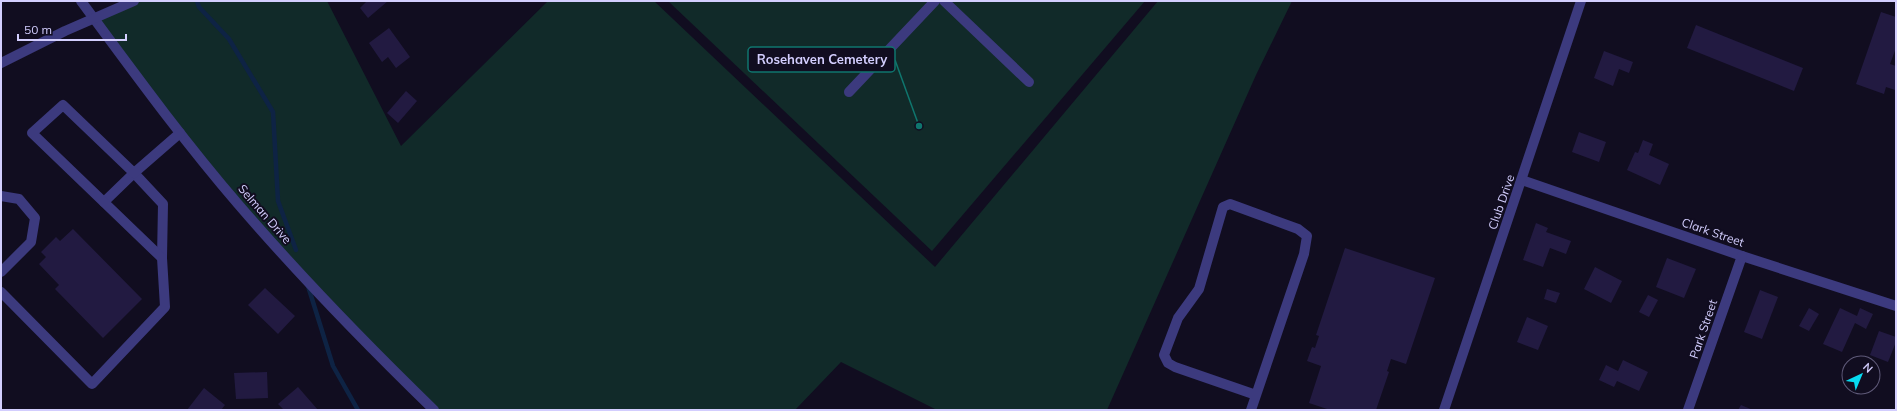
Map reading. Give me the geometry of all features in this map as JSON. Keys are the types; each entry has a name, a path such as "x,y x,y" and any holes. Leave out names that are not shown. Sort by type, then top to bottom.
{"street":[{"name":"Selman Drive","path":"81,1 180,133 238,204 301,275 434,410"},
{"path":"1,63 65,31 134,1"},
{"path":"849,92 935,1"},
{"path":"944,1 1029,82"},
{"name":"Club Drive","path":"1444,410 1581,1"},
{"path":"1,292 92,384 165,307 162,258 163,204 134,173 63,105 32,133 162,258"},
{"path":"104,202 134,173 180,133"},
{"name":"Clark Street","path":"1522,180 1742,256 1896,306"},
{"path":"1,196 19,199 35,218 31,242 1,272"},
{"path":"1251,410 1304,254 1307,241 1304,232 1234,205 1226,205 1216,228 1204,274 1198,289 1178,318 1164,356 1168,363 1175,367 1256,395"},
{"name":"Park Street","path":"1688,410 1742,256"}],"green space":[{"path":"134,1 327,1 401,146 548,1 654,1 935,267 1158,1 1292,1 1256,75 1107,410 937,410 841,362 795,410 436,410 238,204 94,19"},
{"path":"668,1 1145,1 932,251"}],"building":[{"path":"367,1 388,1 368,18 360,8"},
{"path":"1881,12 1896,17 1896,48 1890,64 1896,66 1896,86 1895,90 1886,87 1884,94 1856,84"},
{"path":"1696,25 1803,68 1794,91 1687,48"},
{"path":"389,28 410,57 396,68 388,57 382,62 369,43"},
{"path":"1604,51 1633,62 1629,73 1619,69 1613,86 1594,78"},
{"path":"406,91 417,101 398,123 387,113"},
{"path":"1579,132 1606,142 1599,162 1572,152"},
{"path":"1643,140 1653,144 1649,155 1669,164 1660,185 1627,170 1635,152 1638,153"},
{"path":"1536,223 1548,228 1546,232 1571,241 1566,254 1550,248 1543,267 1523,260"},
{"path":"73,229 142,299 103,338 55,289 59,285 39,264 46,257 41,252 56,237 60,241"},
{"path":"1345,248 1435,278 1406,364 1391,359 1387,371 1389,372 1376,410 1330,410 1309,403 1321,366 1307,361 1312,347 1315,348 1319,336 1316,335"},
{"path":"1667,258 1696,269 1684,298 1656,287"},
{"path":"1595,267 1622,281 1611,303 1584,289"},
{"path":"265,288 295,316 278,334 248,305"},
{"path":"1547,289 1560,293 1556,303 1544,299"},
{"path":"1760,290 1778,297 1762,339 1744,332"},
{"path":"1648,295 1658,300 1649,317 1639,312"},
{"path":"1809,308 1819,314 1809,331 1799,326"},
{"path":"1840,308 1857,316 1860,308 1873,314 1866,329 1855,323 1842,352 1823,344"},
{"path":"1527,317 1548,326 1538,350 1517,342"},
{"path":"1879,331 1896,337 1896,342 1888,362 1881,359 1881,355 1870,355"},
{"path":"1623,360 1648,372 1639,391 1617,381 1614,387 1599,380 1606,365 1618,371"},
{"path":"267,372 268,398 236,399 234,373"},
{"path":"298,387 318,410 284,410 278,404"},
{"path":"204,388 225,405 221,410 187,410"},
{"path":"1741,405 1753,410 1738,410"}],"waterway":[{"path":"197,1 199,7 229,39 273,112 278,201 296,250"},
{"path":"308,286 333,366 358,410"}],"place":[{"name":"Rosehaven Cemetery","path":"919,126"}]}
